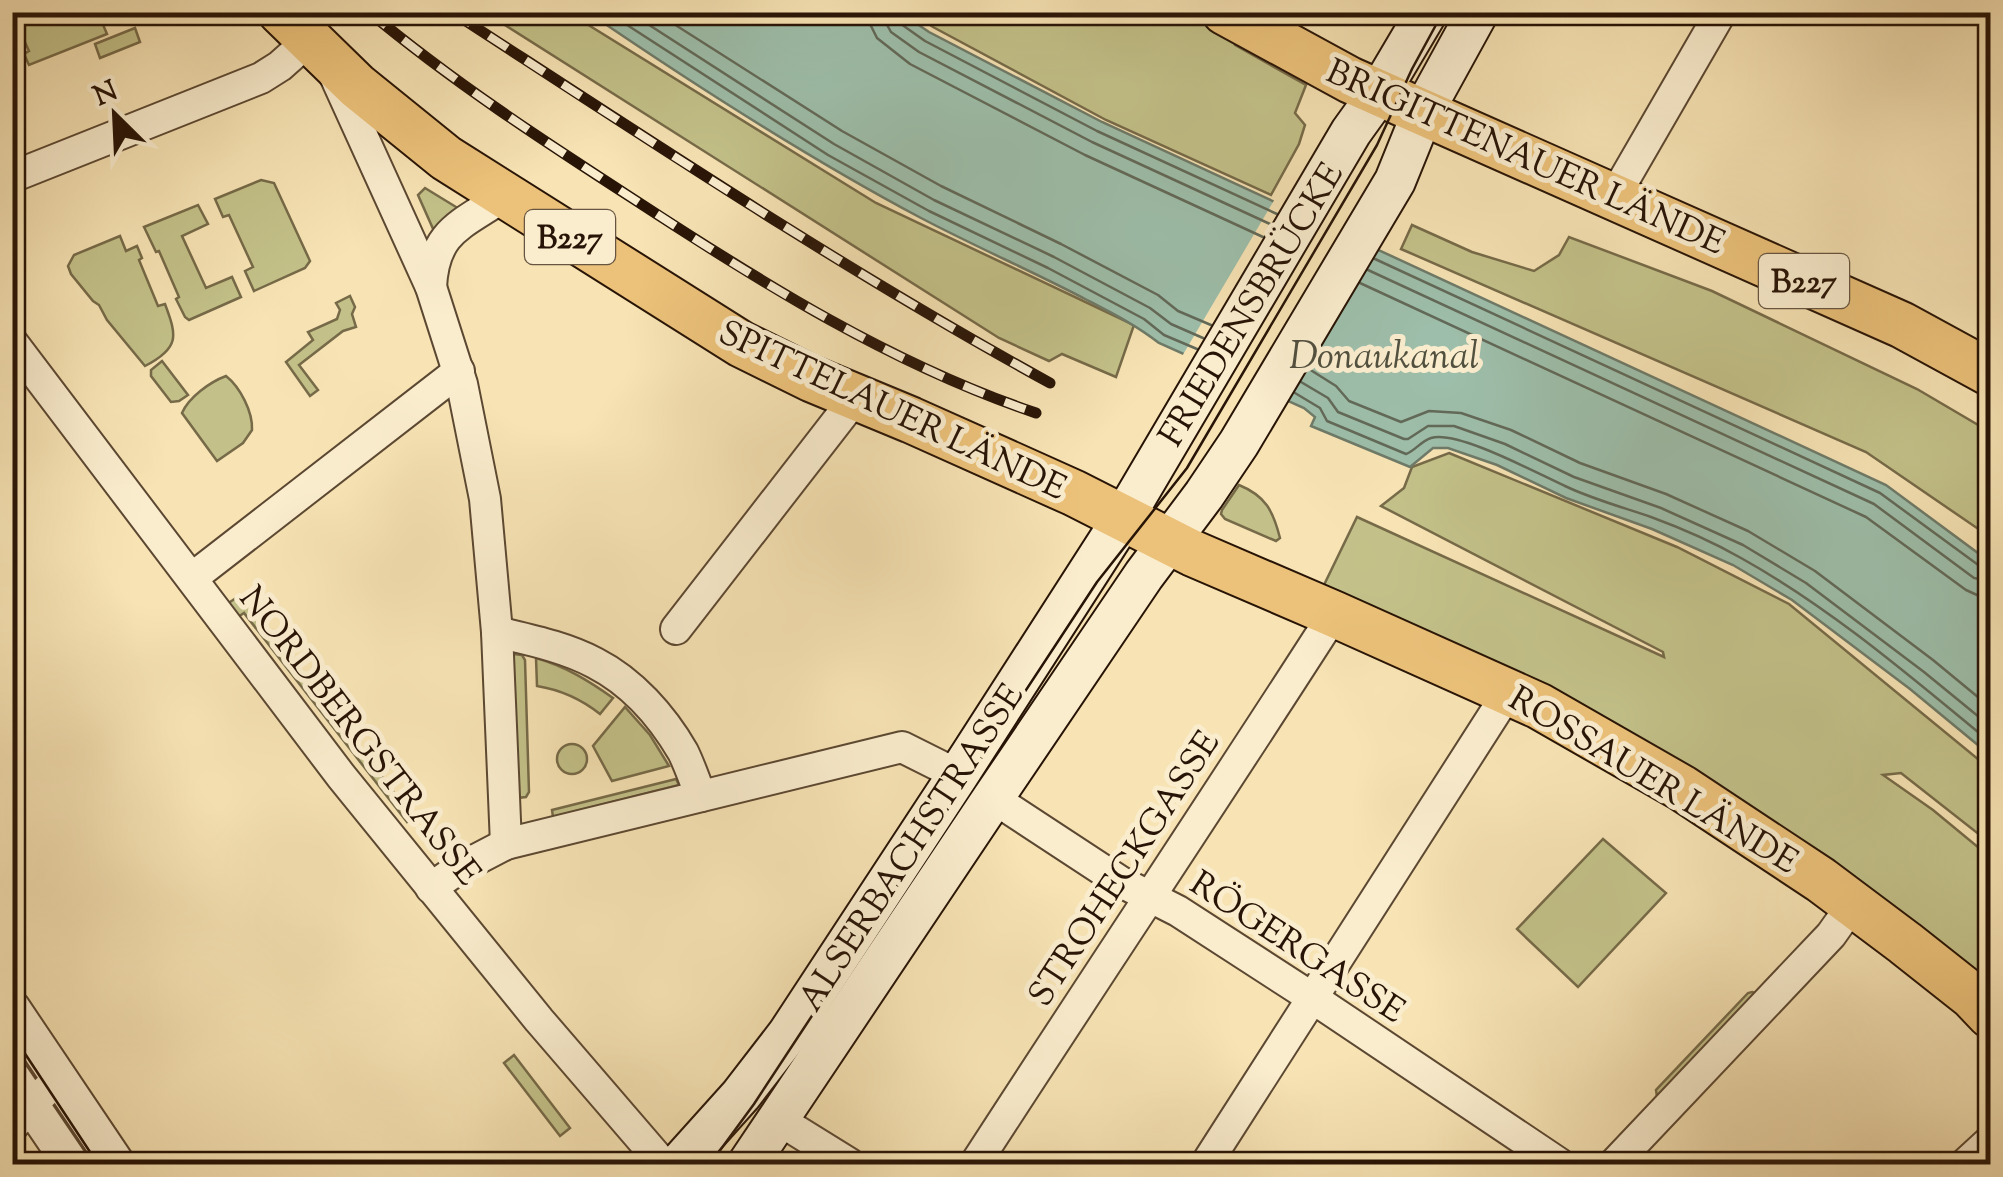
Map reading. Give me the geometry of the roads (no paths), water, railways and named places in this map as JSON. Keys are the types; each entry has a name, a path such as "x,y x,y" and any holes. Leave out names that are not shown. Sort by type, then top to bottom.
{"main road":[{"name":"BRIGITTENAUER LÄNDE","path":"1225,12 1350,80 1902,325 1990,374"},
{"name":"FRIEDENSBRÜCKE","path":"1124,517 1426,12"},
{"name":"FRIEDENSBRÜCKE","path":"1170,542 1239,443 1395,181 1424,112 1478,12"},
{"name":"SPITTELAUER LÄNDE","path":"304,37 418,138 741,344 1124,517"},
{"name":"ROSSAUER LÄNDE","path":"1124,517 1260,584 1509,691 1622,752 1853,904 1972,996 1990,1015"},
{"name":"ALSERBACHSTRASSE","path":"678,1164 788,1034 1124,517"},
{"name":"ALSERBACHSTRASSE","path":"748,1164 992,798 1170,542"}],"street":[{"path":"1614,197 1721,12"},
{"path":"12,177 261,78 280,66 304,37 352,112 431,287 459,371 485,499 497,632 506,844"},
{"path":"431,287 433,266 446,236 504,196"},
{"name":"NORDBERGSTRASSE","path":"12,342 341,776 662,1164"},
{"path":"192,578 459,371"},
{"path":"676,629 856,397"},
{"name":"STROHECKGASSE","path":"975,1164 1334,614"},
{"path":"497,632 552,646 596,663 632,688 654,710 684,754 701,796"},
{"path":"1206,1164 1509,691"},
{"path":"431,888 458,868 506,844 902,747 958,775"},
{"name":"RÖGERGASSE","path":"992,798 1121,882 1178,911 1314,998 1560,1164"},
{"path":"1614,1164 1832,936 1853,904"},
{"path":"12,1008 117,1164"},
{"path":"58,1079 19,1103 71,1164"},
{"path":"779,1120 850,1164"},
{"path":"1965,1164 1990,1142"}],"water":[{"name":"Donaukanal","path":"589,13 901,13 929,32 1102,122 1886,485 1990,562 1990,755 1792,600 1733,565 1448,448 1433,448 1410,467 1311,426 1315,417 1304,408 1159,343 1106,310 878,195 711,94"}],"tram line":[{"path":"710,1164 754,1104 1097,582 1187,468 1377,145 1443,12"},
{"path":"12,1034 98,1164"}],"railway":[{"path":"369,12 433,63 533,133 779,291 930,371 1036,413"},
{"path":"452,12 822,250 1050,383"}]}
